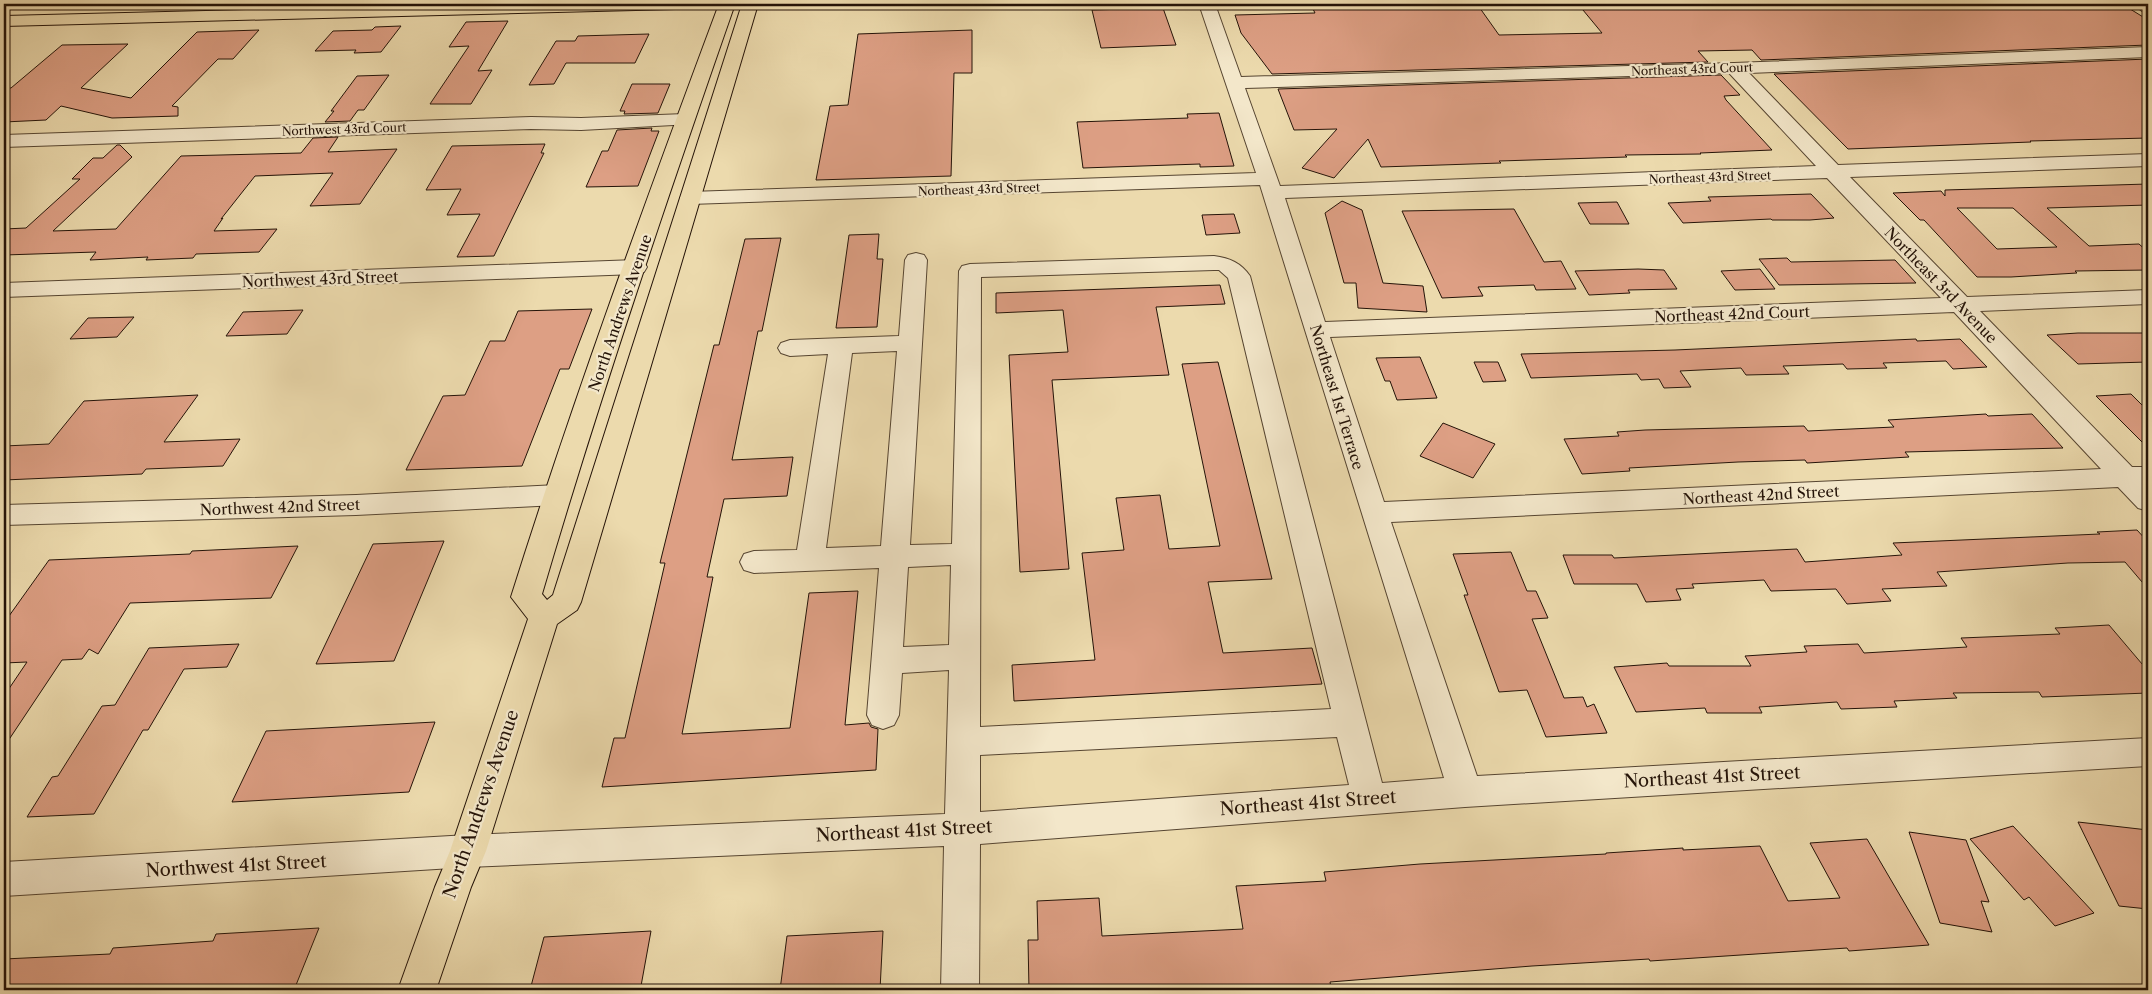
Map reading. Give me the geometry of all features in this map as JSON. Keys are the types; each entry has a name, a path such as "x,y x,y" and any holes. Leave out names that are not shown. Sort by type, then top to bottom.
{"main road":[{"path":"4,10 675,4"},
{"name":"North Andrews Avenue","path":"544,617 526,597 557,495 685,120 727,4"},
{"name":"North Andrews Avenue","path":"417,990 453,887 468,851 544,617 566,602 750,4"},
{"path":"4,21 268,7"},
{"path":"636,267 662,286"}],"street":[{"name":"Northeast 1st Terrace","path":"1207,4 1270,186 1465,792"},
{"path":"2141,4 2148,8"},
{"name":"Northeast 43rd Court","path":"1235,83 1734,68 2148,52"},
{"name":"Northeast 3rd Avenue","path":"1734,68 1960,304 2137,477 2148,501"},
{"name":"Northwest 43rd Court","path":"4,141 531,122 581,124 685,120"},
{"name":"Northeast 43rd Street","path":"690,198 1833,173 2148,160"},
{"path":"883,715 916,260"},
{"path":"960,990 970,271 1204,263 1225,264 1238,276 1369,798"},
{"name":"Northwest 43rd Street","path":"4,290 636,267"},
{"name":"Northeast 42nd Court","path":"1316,330 2148,297"},
{"path":"790,348 910,343"},
{"path":"810,560 841,346"},
{"name":"Northeast 42nd Street","path":"1374,513 2137,477"},
{"name":"Northwest 42nd Street","path":"4,516 356,505 557,495"},
{"path":"754,562 966,554"},
{"path":"888,661 964,657"},
{"path":"962,742 1350,722"},
{"name":"Northeast 41st Street","path":"468,851 961,829 1369,798 2148,752"},
{"name":"Northwest 41st Street","path":"4,879 349,860 468,851"}],"building":[{"path":"1477,4 1499,35 1602,33 1578,4 2122,4 2148,20 2148,45 1761,60 1752,50 1698,51 1708,62 1272,74 1241,33 1235,15 1315,13 1311,5"},
{"path":"1163,8 1176,45 1101,48 1092,10"},
{"path":"508,21 478,71 492,70 471,104 430,104 469,46 449,47 466,22"},
{"path":"401,26 381,52 354,53 356,50 315,51 333,31 372,30 375,27"},
{"path":"259,30 233,59 218,59 172,106 178,107 178,116 112,118 61,106 46,120 4,122 4,88 11,88 62,45 128,44 81,88 131,98 197,32"},
{"path":"972,30 972,73 954,73 951,176 816,180 830,106 848,105 858,34"},
{"path":"649,34 635,63 566,63 554,84 529,85 556,41 575,41 578,36"},
{"path":"2148,59 2148,138 1848,149 1774,74"},
{"path":"389,75 364,110 358,110 350,121 325,122 357,76"},
{"path":"1721,75 1740,95 1724,96 1726,100 1772,150 1381,167 1368,139 1334,178 1302,168 1337,129 1294,130 1278,89"},
{"path":"632,84 670,84 658,113 624,114 625,111 620,111"},
{"path":"1219,113 1234,166 1200,167 1200,164 1083,168 1077,122 1188,118 1187,114"},
{"path":"652,128 651,131 659,131 638,186 586,187 602,151 608,151 617,130"},
{"path":"338,137 328,152 397,149 360,204 310,206 333,173 255,176 221,219 223,218 214,231 277,229 259,252 196,254 193,258 146,260 148,257 90,260 96,252 4,255 4,229 26,228 80,179 72,179 93,158 103,158 117,145 120,145 132,157 53,231 116,229 181,156 301,153 313,138"},
{"path":"545,144 541,153 544,153 494,256 457,257 480,214 447,215 461,189 426,190 452,146"},
{"path":"2148,184 2148,205 2047,208 2089,246 2139,244 2148,252 2148,270 2075,271 2077,273 1977,277 1924,220 1920,220 1893,193 1941,191 1945,196 1945,190","holes":["1957,208 2013,208 2057,247 1997,249"]},
{"path":"1811,194 1834,218 1683,223 1668,203 1711,201 1708,197"},
{"path":"1342,201 1362,210 1383,283 1423,286 1427,312 1358,308 1356,283 1344,283 1325,213"},
{"path":"1617,202 1629,224 1590,224 1578,203"},
{"path":"1514,209 1544,262 1561,261 1576,289 1536,290 1534,285 1478,287 1483,296 1442,298 1402,211"},
{"path":"1234,214 1240,233 1206,235 1202,215"},
{"path":"879,234 877,259 883,259 877,327 836,328 849,235"},
{"path":"781,238 762,331 758,331 732,460 793,457 787,496 724,499 707,577 713,577 682,734 790,728 809,593 858,591 845,725 869,723 871,727 878,729 876,770 602,787 614,738 625,738 665,563 660,563 714,345 719,345 745,239"},
{"path":"1787,258 1791,262 1895,260 1916,283 1779,285 1759,259"},
{"path":"1760,269 1775,289 1735,290 1721,271"},
{"path":"1664,270 1677,289 1628,290 1630,293 1589,295 1575,271"},
{"path":"1220,285 1225,304 1156,307 1169,375 1052,380 1069,569 1020,572 1009,355 1068,352 1063,310 996,313 996,293"},
{"path":"592,309 569,369 560,369 522,466 406,470 443,396 465,395 490,341 505,341 518,311"},
{"path":"303,310 287,334 226,336 243,312"},
{"path":"134,317 117,337 70,339 88,318"},
{"path":"2142,333 2148,339 2148,362 2078,364 2047,335"},
{"path":"1916,339 1917,341 1960,339 1987,367 1953,369 1946,361 1883,363 1887,368 1847,369 1843,364 1783,366 1789,374 1746,375 1741,368 1680,371 1691,387 1664,388 1659,379 1641,380 1637,374 1531,378 1521,354 1675,350"},
{"path":"1420,357 1437,398 1397,400 1390,381 1385,381 1376,358"},
{"path":"1218,362 1272,579 1208,582 1223,653 1312,648 1322,684 1014,701 1012,665 1095,660 1082,553 1124,550 1116,498 1160,495 1169,549 1220,546 1182,364"},
{"path":"1474,362 1498,362 1506,381 1483,382"},
{"path":"2131,394 2148,411 2148,448 2096,396"},
{"path":"198,395 164,442 240,439 223,466 146,469 142,474 4,480 4,446 49,444 84,401"},
{"path":"1986,414 1988,416 2032,414 2063,448 1905,452 1909,457 1807,463 1805,460 1738,462 1629,468 1630,471 1582,474 1564,439 1619,436 1617,432 1645,430 1804,426 1808,431 1894,427 1888,420"},
{"path":"1443,423 1495,444 1473,478 1420,456"},
{"path":"2137,530 2148,542 2148,589 2125,562 2068,563 1937,572 1947,586 1882,589 1891,601 1847,604 1836,589 1771,591 1764,580 1692,584 1694,588 1676,589 1681,600 1646,602 1637,584 1574,584 1563,555 1612,555 1614,558 1797,549 1805,562 1902,555 1893,543 2100,534 2097,532"},
{"path":"444,541 394,661 316,664 373,544"},
{"path":"298,546 271,598 130,603 98,654 89,649 82,659 62,660 4,747 4,696 27,662 4,663 4,623 49,560 190,554 192,551"},
{"path":"1511,552 1527,591 1536,591 1548,618 1532,619 1564,698 1583,697 1587,707 1594,704 1607,733 1546,737 1527,690 1499,692 1464,595 1468,595 1453,554"},
{"path":"2109,625 2148,671 2148,693 2042,697 2039,692 1953,693 1957,698 1894,701 1897,707 1841,709 1837,702 1759,707 1762,713 1707,713 1705,708 1636,712 1614,667 1667,663 1669,666 1751,666 1745,656 1807,652 1804,646 1858,644 1864,653 1967,647 1961,638 2060,634 2055,628"},
{"path":"239,644 227,667 184,669 148,730 143,730 94,814 27,817 52,777 58,776 102,706 115,705 149,648"},
{"path":"435,722 409,792 232,802 266,731"},
{"path":"2078,822 2148,830 2148,909 2119,906"},
{"path":"2013,826 2094,913 2055,926 2029,897 2024,900 1970,839"},
{"path":"1909,832 1966,840 1989,902 1981,901 1992,932 1940,923"},
{"path":"1867,839 1929,945 1849,951 1847,948 1650,961 1649,959 1532,966 1330,982 1331,987 1274,990 1029,990 1028,940 1038,940 1037,901 1099,898 1102,936 1243,929 1236,886 1326,881 1324,872 1420,864 1683,848 1683,850 1760,846 1788,901 1840,898 1810,843"},
{"path":"319,928 294,990 4,990 4,959 110,954 113,948 213,941 216,934"},
{"path":"651,931 641,986 530,990 544,937"},
{"path":"883,931 880,990 780,990 787,936"}]}
